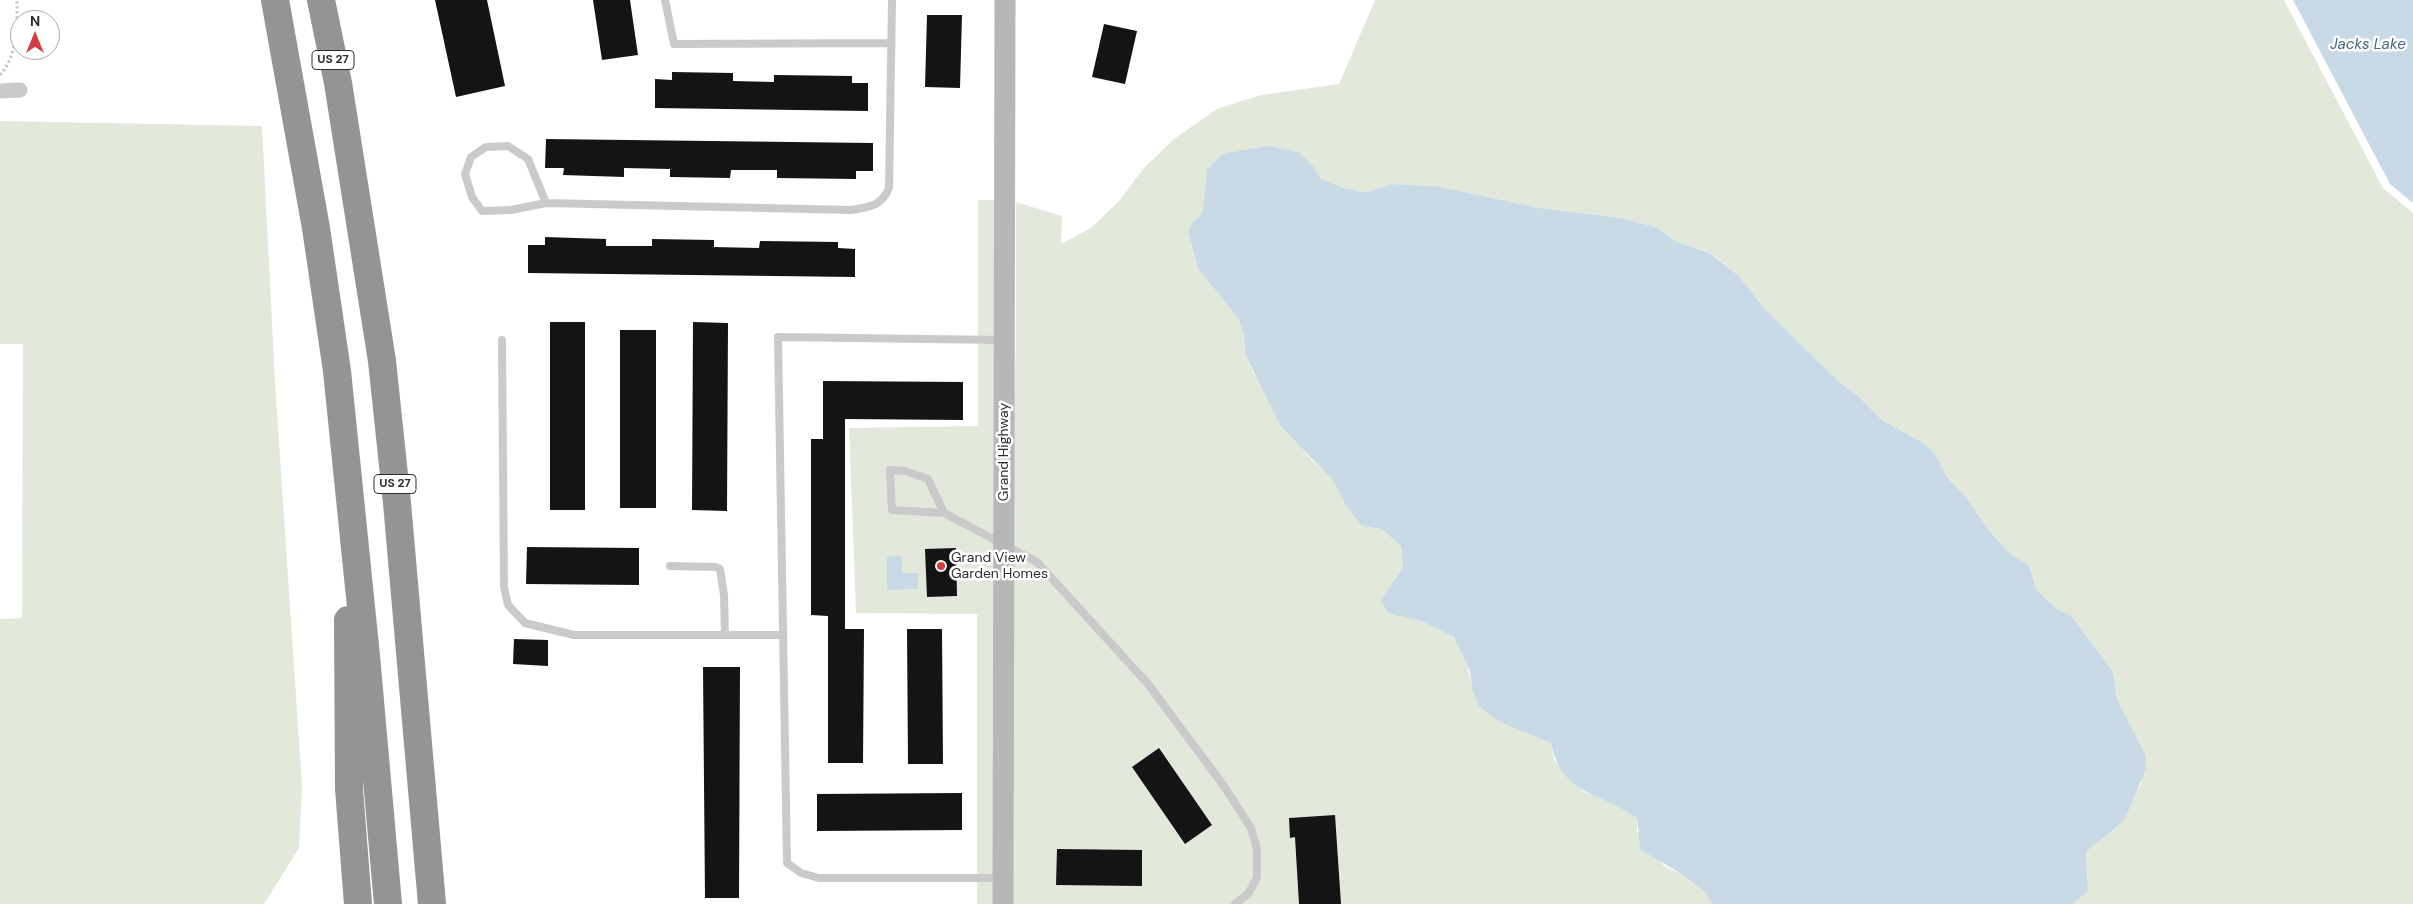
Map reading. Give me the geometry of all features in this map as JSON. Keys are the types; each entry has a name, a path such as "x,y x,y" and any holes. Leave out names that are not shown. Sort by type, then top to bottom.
{"highway":[{"path":"274,0 316,228 336,372 388,904"},
{"name":"US 27","path":"321,0 339,93 382,361 397,503 432,904"},
{"path":"350,506 347,665 349,789 358,904"},
{"path":"427,850 437,904"}],"street":[{"name":"Grand Highway","path":"1003,904 1005,0"},
{"path":"0,91 20,90"}],"lane":[{"path":"665,0 674,44 891,43"},
{"path":"546,203 528,159 508,146 486,146 471,157 465,174 472,197 482,211 511,210 546,203 851,210 874,206 885,197 889,188 892,0"},
{"path":"1003,878 820,878 801,873 786,863 778,337 1004,340"},
{"path":"502,340 504,587 508,606 525,623 574,636 782,635"},
{"path":"944,513 928,479 905,471 890,470 892,510 944,513 1037,562 1148,684 1224,786 1251,828 1257,849 1257,878 1248,894 1236,904"},
{"path":"670,566 716,567 720,569 724,595 725,635"}],"path":[{"path":"0,75 5,69 16,38 17,0"}],"shaded area":[{"path":"1375,0 2284,0 2383,188 2413,213 2413,904 2072,904 2088,892 2086,852 2124,821 2130,802 2141,784 2145,754 2117,699 2113,672 2071,615 2057,609 2036,589 2029,565 2010,554 1989,530 1966,497 1948,478 1935,454 1922,442 1882,420 1857,395 1839,382 1764,308 1739,276 1711,253 1677,242 1656,227 1621,218 1540,208 1436,186 1392,184 1365,192 1344,188 1321,179 1313,166 1222,154 1207,169 1202,214 1192,223 1188,232 1198,269 1238,318 1244,335 1245,354 1253,372 1307,455 1334,482 1346,506 1362,526 1381,529 1401,546 1403,567 1393,581 1406,617 1437,627 1453,637 1463,654 1472,689 1525,732 1551,743 1554,760 1583,791 1622,807 1637,818 1637,832 1664,866 1690,879 1710,897 1712,904 1012,904 1012,487 1016,340 1016,202 1062,216 1061,244 1091,228 1120,200 1143,169 1174,139 1217,109 1261,95 1339,84"},
{"path":"0,121 262,126 275,382 302,786 299,848 264,904 0,904 0,619 22,618 23,344 0,344"},
{"path":"978,200 998,200 994,904 977,904 977,614 856,613 849,428 978,426"}],"water":[{"name":"Jacks Lake","path":"2293,0 2413,0 2413,203 2390,184"},
{"path":"1268,146 1299,152 1313,166 1321,179 1344,188 1365,192 1392,184 1436,186 1540,208 1621,218 1656,227 1677,242 1710,253 1739,276 1764,308 1839,382 1857,395 1882,420 1922,442 1935,454 1948,478 1966,497 1989,530 2010,554 2029,565 2036,589 2057,609 2071,615 2113,672 2117,699 2145,754 2146,769 2124,821 2086,852 2088,892 2072,904 1712,904 1708,897 1692,881 1640,849 1637,818 1573,783 1556,760 1551,743 1498,721 1479,706 1472,689 1470,671 1454,637 1424,622 1388,613 1381,600 1403,567 1401,546 1381,529 1362,526 1346,506 1334,482 1280,425 1245,354 1244,335 1238,318 1198,269 1188,232 1192,223 1202,214 1207,169 1222,154"},
{"path":"887,556 902,556 902,573 918,573 918,589 887,590"}],"building":[{"path":"435,0 487,0 505,86 456,97"},
{"path":"593,0 630,0 638,55 602,60"},
{"path":"927,15 962,15 960,88 925,87"},
{"path":"1104,24 1137,31 1125,84 1092,77"},
{"path":"672,72 733,73 733,81 774,82 774,75 852,76 852,83 868,83 868,111 655,108 655,79 672,80"},
{"path":"546,139 873,143 873,171 856,171 856,179 777,178 777,170 731,170 730,178 670,177 670,169 624,168 624,177 563,175 564,168 545,168"},
{"path":"545,237 606,239 606,246 652,246 652,239 714,240 714,247 759,248 760,241 838,242 838,248 855,249 855,277 528,273 528,245 545,245"},
{"path":"550,322 585,322 585,510 550,510"},
{"path":"693,322 728,323 727,511 692,510"},
{"path":"620,330 656,330 656,508 620,508"},
{"path":"823,381 963,382 963,420 845,419 845,629 864,629 863,763 828,763 828,616 811,615 811,439 823,439"},
{"path":"527,547 639,548 639,585 526,584"},
{"path":"956,548 957,596 927,597 925,549"},
{"path":"907,629 942,629 943,764 908,764"},
{"path":"514,639 548,640 548,666 513,664"},
{"path":"703,667 740,667 739,898 705,898"},
{"path":"1159,748 1212,825 1185,844 1132,767"},
{"path":"962,793 962,830 817,831 817,794"},
{"path":"1335,815 1341,904 1299,904 1295,837 1290,838 1289,818"},
{"path":"1057,849 1142,850 1142,886 1056,885"}],"place":[{"name":"Grand View Garden Homes","path":"941,566"}]}
